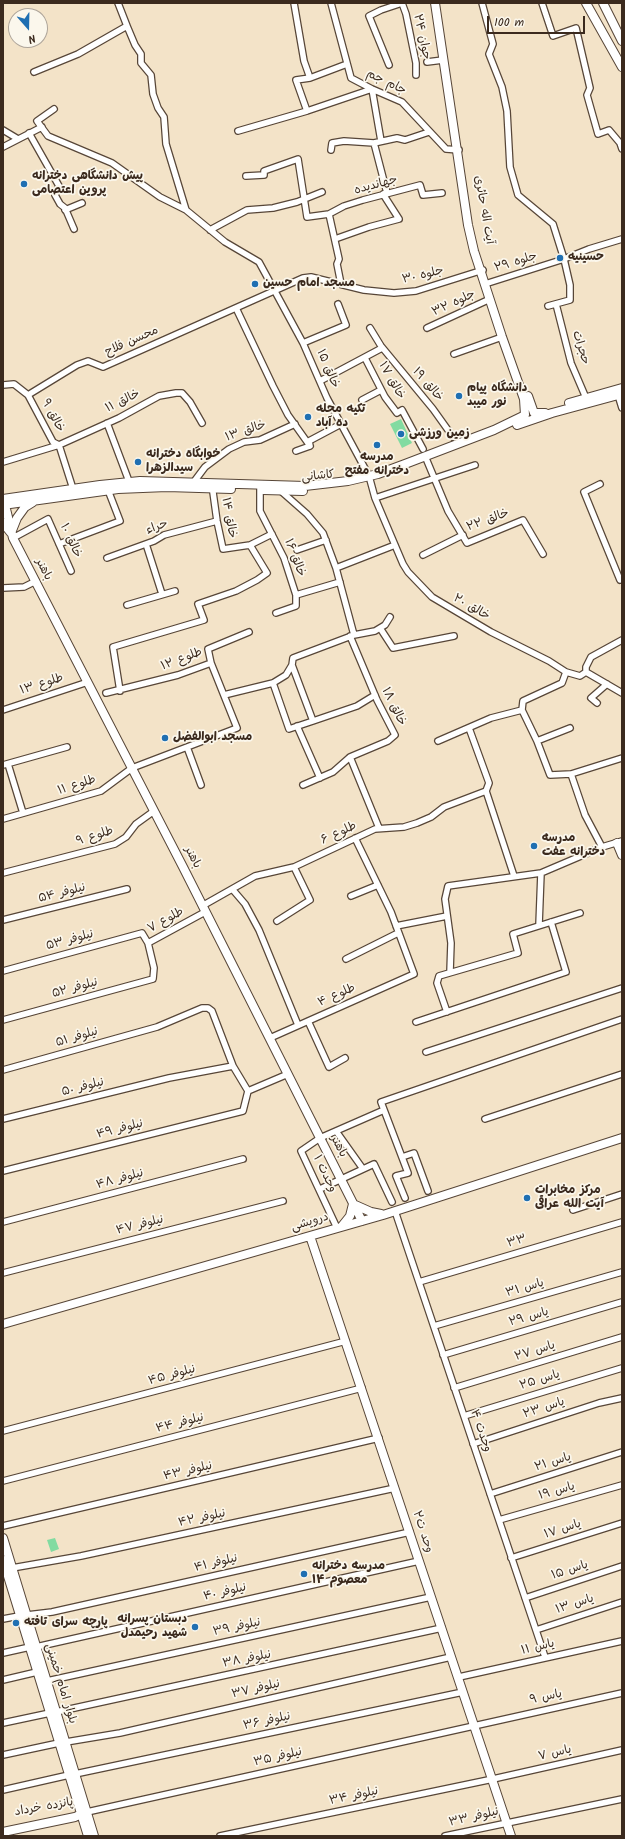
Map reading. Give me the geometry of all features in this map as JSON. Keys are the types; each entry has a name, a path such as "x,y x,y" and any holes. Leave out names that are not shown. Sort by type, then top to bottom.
{"street":[{"path":"118,3 135,45 141,54 141,63 151,75 153,94 158,108 164,117 166,144 181,189 186,210"},
{"path":"294,3 304,61 310,78"},
{"name":"جام جم","path":"331,3 351,78 402,102 446,149 459,150"},
{"path":"389,65 369,16 402,3"},
{"name":"جوان ۲۴","path":"402,3 406,14 416,63 416,75"},
{"name":"آیت اله حائری","path":"435,3 443,60 471,223 482,270 512,357 534,413"},
{"name":"آیت اله حائری","path":"441,3 459,150"},
{"path":"482,3 493,44 489,54 502,87 507,111 510,167 518,195 553,224 564,259 570,285 570,300 548,306"},
{"path":"542,3 553,36 576,28 590,88 587,95 598,134 609,130 621,142 622,149"},
{"path":"586,3 622,67"},
{"path":"603,3 622,41"},
{"path":"34,72 78,54 127,26"},
{"path":"427,62 443,60"},
{"path":"307,111 296,80 310,78 347,64"},
{"path":"238,131 307,111 372,89 381,141"},
{"path":"3,147 42,127 37,121 54,109"},
{"name":"خالق ۱۵","path":"42,127 48,136 112,163 160,197 186,210 225,242 259,262 304,343 340,424 369,479"},
{"path":"3,130 18,139"},
{"path":"331,150 332,143 344,141 374,143 397,138 405,140 429,132"},
{"path":"29,133 59,186 55,195 65,210 74,229"},
{"path":"335,239 399,219 385,193 374,143"},
{"name":"جهاندیده","path":"246,176 264,175 264,171 298,159 307,217 329,214 344,206 385,193 420,185 423,195 442,193"},
{"path":"210,230 247,210 273,208 297,202 303,198 322,192"},
{"path":"65,210 82,203"},
{"path":"329,214 339,259 337,264 342,284"},
{"name":"جلوه ۲۹","path":"486,283 622,239"},
{"name":"جلوه ۳۰","path":"275,292 307,277 364,290 394,293 416,291 482,270"},
{"name":"آیت اله حائری","path":"486,283 502,337 524,399 526,411 523,418"},
{"name":"محسن فلاح","path":"28,395 77,366 88,362 103,367 275,292"},
{"name":"جلوه ۳۲","path":"427,328 490,299"},
{"path":"304,343 346,325 338,304"},
{"name":"حجرات","path":"556,304 571,362 586,398"},
{"path":"236,308 273,386 295,424 310,446"},
{"name":"خالق ۱۹","path":"370,328 382,347 433,409 453,437"},
{"path":"454,354 502,337"},
{"path":"320,381 365,358 382,347"},
{"name":"خالق ۱۷","path":"365,358 381,390 397,413 402,410 425,455"},
{"path":"3,385 14,384 28,395"},
{"name":"کاشانی","path":"4,503 35,500 74,491 108,490 130,485 329,489 369,479 425,455 534,413 622,388"},
{"path":"362,400 381,390"},
{"name":"خالق ۱۱","path":"130,485 106,422 133,411 159,396 176,392 182,393 188,400 202,423"},
{"name":"خالق ۹","path":"28,395 53,442 59,445 74,491"},
{"path":"620,395 622,408"},
{"name":"کاشانی","path":"425,455 552,413 620,395"},
{"path":"534,413 552,413"},
{"path":"515,426 523,418"},
{"name":"خالق ۹","path":"59,445 106,422"},
{"name":"خالق ۱۳","path":"192,483 205,467 229,449 244,442 260,440 295,424"},
{"path":"310,446 309,441 340,424"},
{"path":"3,462 59,445"},
{"path":"296,451 310,446"},
{"name":"خالق ۲۲","path":"425,455 448,511 467,543 523,520 543,554"},
{"path":"375,498 434,480 475,465"},
{"name":"خالق ۲۰","path":"369,479 375,498 408,572 438,602 566,672 580,676 586,672"},
{"name":"کاشانی","path":"4,503 45,493 130,485 192,483 212,486"},
{"path":"600,484 584,492 620,580 622,579"},
{"name":"خالق ۱۴","path":"212,486 223,549 250,545"},
{"name":"خالق ۱۶","path":"260,488 260,511 284,558 296,595 340,582"},
{"name":"خالق ۱۸","path":"282,488 323,533 340,582 352,635 375,695 395,735 388,741 350,757 334,772 304,785"},
{"path":"59,544 120,521 108,490"},
{"path":"12,535 17,518 25,507 45,493"},
{"name":"باهنر","path":"4,503 12,535 270,1038 362,1221"},
{"name":"خالق ۱۰","path":"12,535 48,519 71,571"},
{"name":"حراء","path":"107,558 146,544 164,535 217,521"},
{"path":"3,523 12,535"},
{"path":"120,691 112,647 204,620 198,604 236,590 257,580 267,573 250,545 272,534"},
{"path":"423,555 462,535"},
{"path":"297,550 326,540"},
{"path":"146,544 162,594"},
{"path":"336,568 395,545"},
{"path":"3,588 24,587 36,581"},
{"path":"127,605 175,591"},
{"path":"276,613 296,606 296,595"},
{"path":"211,663 224,695 273,683 286,675 292,665 293,658 352,635 375,631 385,625 390,617"},
{"path":"380,628 392,648 454,636"},
{"name":"طلوع ۱۲","path":"106,693 120,691 178,675 211,663 207,653 208,649 249,632"},
{"path":"622,640 591,657 586,667 586,672 622,693"},
{"path":"292,665 313,721"},
{"path":"566,672 562,683 523,701 522,710 537,741 550,775 571,774 622,758"},
{"name":"طلوع ۱۳","path":"3,710 88,682"},
{"path":"273,683 289,729 357,706 375,695"},
{"path":"597,703 591,698 607,684"},
{"name":"طلوع ۱۱","path":"3,819 101,791 132,768 237,728 224,695"},
{"path":"438,741 491,718 522,710"},
{"path":"297,726 320,778"},
{"path":"469,728 489,782 486,791 514,876"},
{"path":"537,741 570,728"},
{"path":"23,813 6,764 67,747"},
{"path":"187,747 201,785"},
{"path":"350,757 379,828"},
{"path":"571,774 586,815 602,848"},
{"name":"طلوع ۶","path":"204,909 256,876 294,867 379,828 404,827 417,823 431,817 444,807 486,791"},
{"name":"طلوع ۹","path":"3,873 115,844 126,837 136,824 154,811"},
{"path":"346,959 398,933 378,885 355,838"},
{"path":"450,972 451,942 445,899 448,886 541,873 620,842 622,856"},
{"path":"277,921 310,900 294,867"},
{"path":"539,925 541,873"},
{"path":"351,896 378,885"},
{"name":"نیلوفر ۵۴","path":"3,920 127,889"},
{"path":"233,890 245,904 259,930 298,1025"},
{"name":"طلوع ۷","path":"142,933 148,943 204,909"},
{"path":"447,1012 437,983 439,976 518,953 513,934 580,912"},
{"path":"396,926 447,916"},
{"path":"416,1022 566,972 551,922"},
{"name":"نیلوفر ۵۳","path":"3,970 142,933"},
{"name":"طلوع ۴","path":"270,1038 414,974 398,933"},
{"name":"نیلوفر ۵۲","path":"3,1020 153,979 154,968 148,943"},
{"path":"426,1052 622,988"},
{"name":"نیلوفر ۵۱","path":"3,1070 157,1027 202,1008 208,1008 212,1011 233,1066"},
{"path":"405,1198 396,1176 408,1173 381,1102 622,1019"},
{"path":"308,1021 329,1066 345,1058"},
{"path":"233,1066 248,1091 288,1074"},
{"name":"نیلوفر ۵۰","path":"3,1119 169,1078 233,1066"},
{"path":"485,1119 622,1074"},
{"name":"نیلوفر ۴۹","path":"3,1171 243,1111 248,1091"},
{"path":"320,1138 384,1110"},
{"path":"336,1131 363,1169"},
{"name":"وحدت ۱","path":"320,1138 301,1151 339,1227"},
{"name":"درویشی","path":"3,1324 384,1215 622,1138"},
{"path":"402,1157 414,1153 428,1191"},
{"name":"نیلوفر ۴۸","path":"3,1222 242,1159"},
{"path":"320,1189 374,1164 392,1202"},
{"path":"573,1210 622,1194"},
{"name":"نیلوفر ۴۷","path":"3,1273 283,1200"},
{"path":"339,1227 350,1216 353,1204 371,1212 384,1215"},
{"name":"وحدت ۴","path":"395,1211 545,1657"},
{"name":"۳۳","path":"419,1282 622,1222"},
{"name":"وحد ت۲","path":"310,1236 379,1438 511,1836"},
{"name":"یاس ۳۱","path":"434,1326 622,1272"},
{"name":"یاس ۲۹","path":"443,1355 622,1302"},
{"name":"یاس ۲۷","path":"454,1388 622,1337"},
{"name":"نیلوفر ۴۵","path":"3,1431 346,1341"},
{"name":"یاس ۲۵","path":"464,1416 622,1368"},
{"name":"نیلوفر ۴۴","path":"3,1481 362,1388"},
{"name":"یاس ۲۳","path":"473,1444 598,1403 622,1398"},
{"name":"نیلوفر ۴۳","path":"3,1526 379,1438"},
{"name":"یاس ۲۱","path":"490,1494 622,1452"},
{"name":"یاس ۱۹","path":"499,1520 622,1485"},
{"name":"نیلوفر ۴۲","path":"7,1570 85,1555 395,1488"},
{"name":"یاس ۱۷","path":"511,1558 622,1523"},
{"name":"نیلوفر ۴۱","path":"3,1619 59,1610 410,1532"},
{"name":"بلوار امام خمینی","path":"3,1538 7,1570"},
{"name":"بلوار امام خمینی","path":"3,1560 33,1647 47,1681 53,1712"},
{"name":"نیلوفر ۴۰","path":"3,1653 419,1561"},
{"name":"یاس ۱۵","path":"525,1598 622,1566"},
{"name":"نیلوفر ۳۹","path":"47,1681 431,1597"},
{"name":"یاس ۱۳","path":"536,1630 622,1602"},
{"name":"نیلوفر ۳۸","path":"3,1723 442,1628"},
{"name":"یاس ۱۱","path":"459,1677 622,1641"},
{"name":"بلوار امام خمینی","path":"33,1647 38,1672 53,1712 84,1813 94,1836"},
{"name":"نیلوفر ۳۷","path":"3,1755 120,1733 451,1657"},
{"path":"3,1680 38,1672"},
{"name":"نیلوفر ۳۶","path":"3,1790 463,1692"},
{"name":"یاس ۹","path":"474,1726 622,1693"},
{"name":"نیلوفر ۳۵","path":"84,1813 474,1726"},
{"name":"یاس ۷","path":"493,1780 622,1750"},
{"name":"نیلوفر ۳۴","path":"220,1836 493,1780"},
{"name":"نیلوفر ۳۳","path":"446,1836 622,1798"},
{"name":"پانزده خرداد","path":"3,1828 74,1813 84,1813"},
{"name":"بلوار امام خمینی","path":"84,1813 88,1836"},
{"name":"پانزده خرداد","path":"3,1832 75,1817 84,1813"}],"green space":[{"name":"زمین ورزشی","path":"401,419 412,443 402,448 390,424"},
{"path":"55,1538 59,1549 51,1552 47,1540"}],"place":[{"name":"پیش دانشگاهی دخترانه پروین اعتصامی","path":"24,184"},
{"name":"حسینیه","path":"560,258"},
{"name":"مسجد امام حسین","path":"255,284"},
{"name":"دانشگاه پیام نور میبد","path":"459,396"},
{"name":"تکیه محله ده آباد","path":"308,417"},
{"name":"زمین ورزشی","path":"401,434"},
{"name":"مدرسه دخترانه مفتح","path":"377,445"},
{"name":"خوابگاه دخترانه سیدالزهرا","path":"138,462"},
{"name":"مسجد ابوالفضل","path":"165,738"},
{"name":"مدرسه دخترانه عفت","path":"534,846"},
{"name":"مرکز مخابرات آیت الله عراقی","path":"527,1198"},
{"name":"مدرسه دخترانه ۱۴ معصوم","path":"304,1574"},
{"name":"پارچه سرای تافته","path":"16,1623"},
{"name":"دبستان پسرانه شهید رحیمدل","path":"195,1627"}]}
